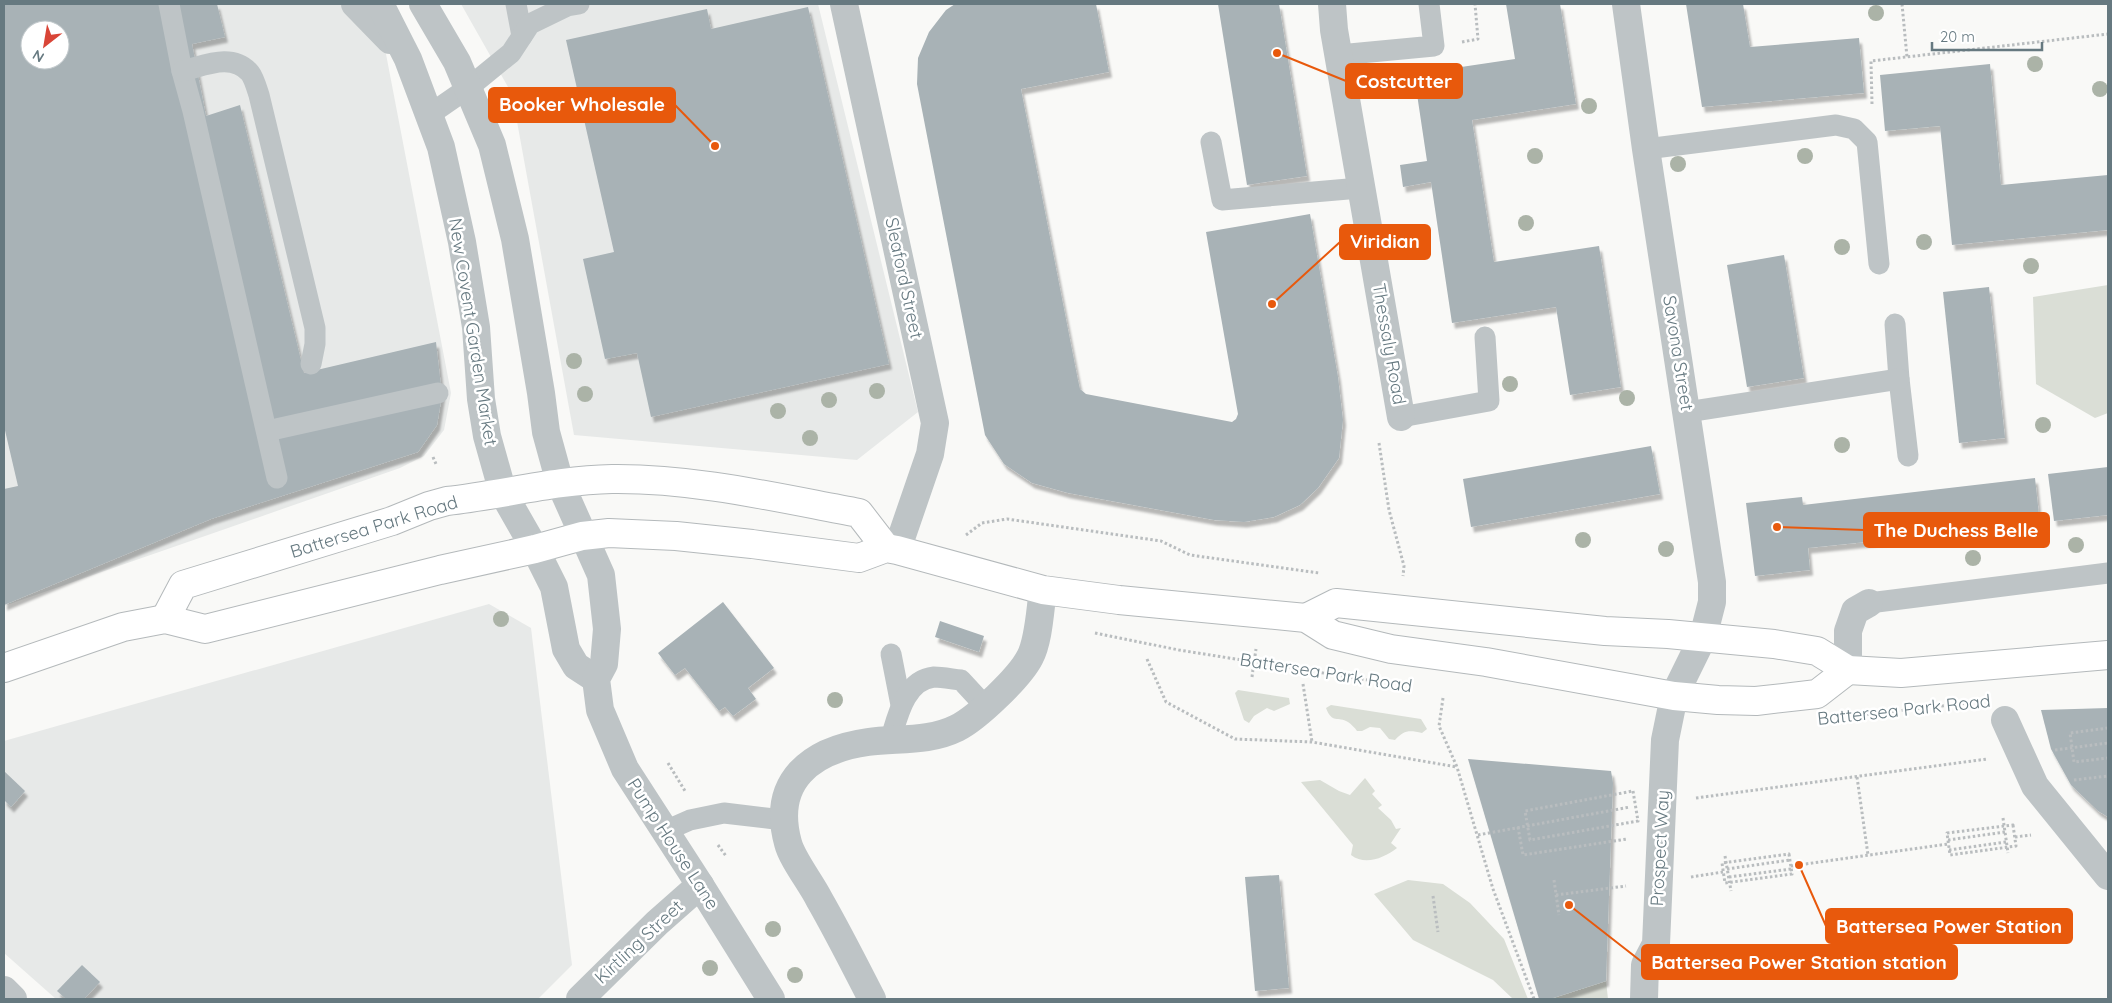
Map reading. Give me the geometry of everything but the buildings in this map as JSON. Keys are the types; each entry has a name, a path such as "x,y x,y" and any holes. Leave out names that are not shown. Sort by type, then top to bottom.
{"highway":[{"name":"Battersea Park Road","path":"165,619 183,585 392,521 428,506 560,482 612,479 680,483 859,513 892,549 1043,590 1119,600 1306,618 1333,635 1391,649 1486,662 1674,696 1756,701 1817,694 1848,670"},
{"path":"4,668 123,627 165,619 205,629 582,536 609,533 676,536 859,558 892,549"},
{"name":"Battersea Park Road","path":"1306,618 1336,603 1605,631 1703,637 1817,651 1848,670 1901,673 2108,655"}],"street":[{"path":"355,4 408,59"},
{"name":"New Covent Garden Market","path":"380,4 408,59 441,147 462,242 476,327 481,399 487,436 503,493 535,549"},
{"path":"423,4 457,62 492,145 516,239 542,393 546,432 560,482"},
{"name":"Sleaford Street","path":"844,4 935,423 930,454 892,549"},
{"name":"Thessaly Road","path":"1332,4 1338,55 1360,188 1371,238 1401,417"},
{"name":"Savona Street","path":"1626,4 1712,582 1712,602 1703,637 1674,696"},
{"name":"Pump House Lane","path":"560,482 601,576 606,613 607,643 604,664 596,679 600,710 614,746 625,769 771,999"},
{"path":"535,549 554,587 566,649 576,666 596,679"},
{"path":"872,999 820,899 788,844 783,820 786,799 792,782 800,769 824,755 851,745 935,736 957,728 973,718 1013,678 1031,656 1043,590"},
{"path":"1848,670 1848,631 1855,611 1869,603"},
{"name":"Prospect Way","path":"1644,999 1645,965 1656,944 1665,740 1674,696"},
{"path":"2005,720 2035,786 2108,876"},
{"name":"Kirtling Street","path":"580,999 700,885"},
{"path":"4,990 13,999"}],"lane":[{"path":"169,4 182,71 193,110 278,478"},
{"path":"516,4 522,36"},
{"path":"429,115 468,88 511,53 530,24 567,6 579,4"},
{"path":"1338,55 1434,46 1429,4"},
{"path":"182,71 223,61 238,64 250,73 259,95 315,328 315,344 311,364"},
{"path":"1646,148 1836,125 1854,129 1867,142 1879,264"},
{"path":"1211,142 1222,200 1360,188"},
{"path":"1895,324 1908,456"},
{"path":"1401,417 1489,401 1485,337"},
{"path":"1687,412 1899,379"},
{"path":"267,431 438,393"},
{"path":"1869,603 2108,573"},
{"path":"891,654 900,705"},
{"path":"890,741 900,705 913,687 932,677 961,680 985,706"},
{"path":"665,830 690,820 724,813 783,820"}],"path":[{"path":"1434,46 1478,39 1475,4"},
{"path":"1902,4 1908,57"},
{"path":"1854,129 1872,108 1870,61 2108,34"},
{"path":"1378,438 1390,510 1404,566 1402,580"},
{"path":"433,457 436,464"},
{"path":"934,559 982,523 1007,519 1161,541 1190,555 1327,574"},
{"name":"Battersea Park Road","path":"1094,632 1179,650 1376,681"},
{"path":"1255,656 1256,650"},
{"path":"1147,659 1166,702 1235,739 1312,742 1457,767"},
{"path":"1252,677 1253,669"},
{"path":"1303,684 1312,742"},
{"path":"1443,698 1439,726 1457,767 1493,889 1534,999"},
{"name":"Battersea Park Road","path":"1836,718 1973,702"},
{"path":"2108,728 2070,733 2074,762 2108,758"},
{"path":"2047,751 2108,743"},
{"path":"2057,750 2058,758"},
{"path":"1692,799 1990,759"},
{"path":"1857,776 1868,855"},
{"path":"2072,780 2108,776"},
{"path":"1633,791 1525,811 1530,840 1638,821"},
{"path":"1478,835 1645,805"},
{"path":"2003,818 2008,853"},
{"path":"2013,825 2016,846 1950,855 1948,842 1947,833 2013,825"},
{"path":"1518,827 1523,855 1549,850"},
{"path":"1729,877 2005,832"},
{"path":"1949,850 2006,842"},
{"path":"1789,854 1791,867 1792,874 1725,883 1722,863 1789,854"},
{"path":"1726,856 1731,891"},
{"path":"1727,869 1790,860"},
{"path":"1554,880 1559,915"},
{"path":"1433,896 1438,932"}],"shaded area":[{"path":"4,4 364,4 381,28 451,393 444,430 424,456 400,468 4,606"},
{"path":"461,4 818,4 918,412 857,460 574,435 512,94"},
{"path":"2108,285 2108,413 2095,418 2036,384 2033,297"},
{"path":"489,604 531,628 572,965 538,999 56,999 4,953 4,741"},
{"path":"1238,690 1289,698 1290,704 1274,711 1267,708 1254,716 1249,723 1244,720 1235,693"},
{"path":"1331,705 1421,719 1427,729 1422,733 1414,731 1401,734 1395,740 1389,739 1380,728 1370,727 1357,731 1348,722 1333,718 1328,713 1326,708"},
{"path":"1365,778 1375,791 1372,794 1382,805 1378,808 1391,820 1396,829 1401,828 1391,843 1397,848 1380,858 1362,860 1351,855 1353,845 1301,782 1320,780 1350,795"},
{"path":"1408,880 1443,884 1470,903 1504,939 1528,999 1513,999 1493,980 1413,940 1374,894"},
{"path":"1606,981 1608,999 1550,999"}],"place":[{"name":"Costcutter","path":"1277,53"},
{"name":"Booker Wholesale","path":"715,146"},
{"name":"Viridian","path":"1272,304"},
{"name":"The Duchess Belle","path":"1777,527"},
{"name":"Battersea Power Station","path":"1799,865"},
{"name":"Battersea Power Station station","path":"1569,905"}]}
